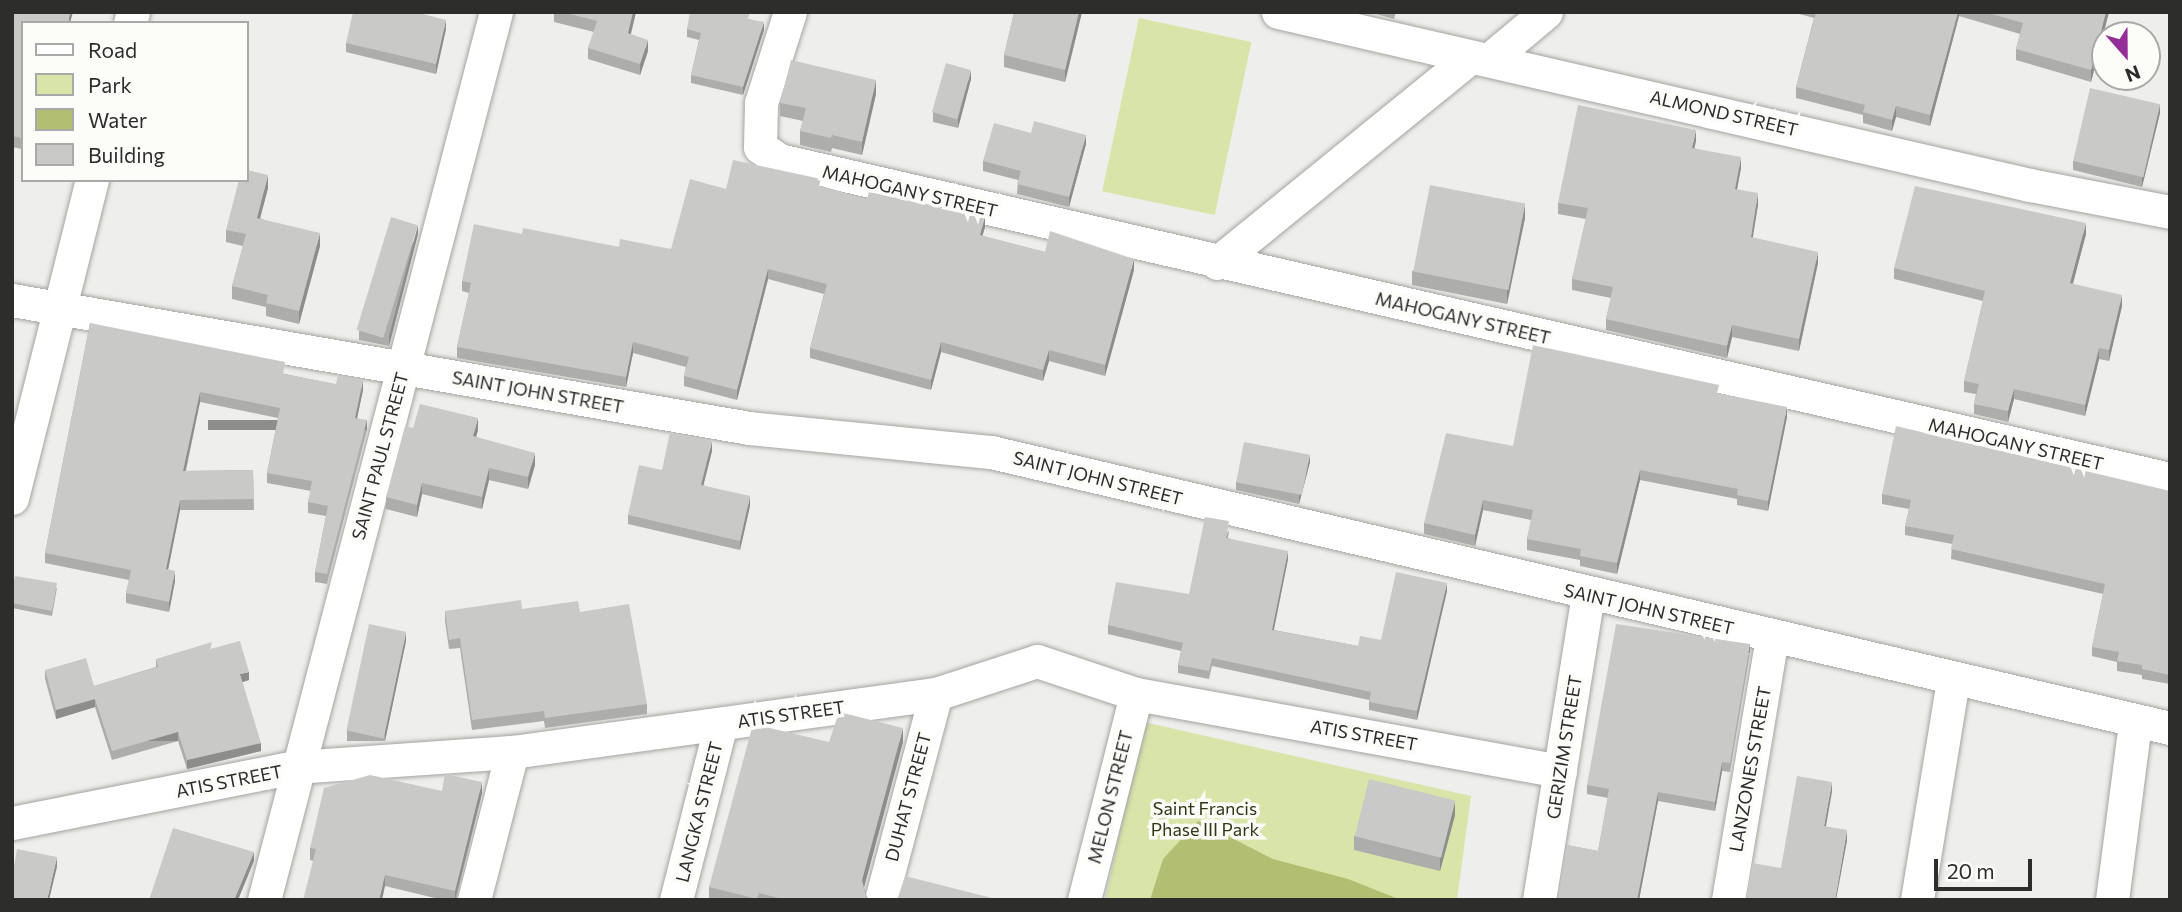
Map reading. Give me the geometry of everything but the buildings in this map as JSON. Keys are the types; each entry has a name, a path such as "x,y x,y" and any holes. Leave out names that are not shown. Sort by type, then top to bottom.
{"street":[{"name":"SAINT PAUL STREET","path":"264,900 296,768 405,367 496,12"},
{"name":"MAHOGANY STREET","path":"790,12 761,103 760,147 779,160 1217,263 2170,479"},
{"name":"ALMOND STREET","path":"1278,12 2030,185 2170,212"},
{"path":"1217,263 1480,58 1545,12"},
{"path":"12,498 92,182"},
{"name":"SAINT JOHN STREET","path":"12,300 749,428 991,452 1588,595 2170,729"},
{"name":"GERIZIM STREET","path":"1539,900 1588,595"},
{"name":"LANZONES STREET","path":"1728,900 1772,638"},
{"name":"ATIS STREET","path":"12,823 296,768 512,752 936,694 1037,661 1136,694 1560,771"},
{"path":"1917,900 1953,680"},
{"name":"DUHAT STREET","path":"881,900 936,694"},
{"name":"MELON STREET","path":"1084,900 1136,694"},
{"path":"2112,900 2135,722"},
{"name":"LANGKA STREET","path":"676,900 721,724"},
{"path":"474,900 512,752"}],"green space":[{"path":"1139,18 1251,42 1215,215 1102,191"},
{"name":"Saint Francis Phase III Park","path":"1144,722 1471,796 1457,900 1105,900"}],"water":[{"path":"1198,821 1273,859 1348,879 1401,900 1150,900 1163,859"}]}
